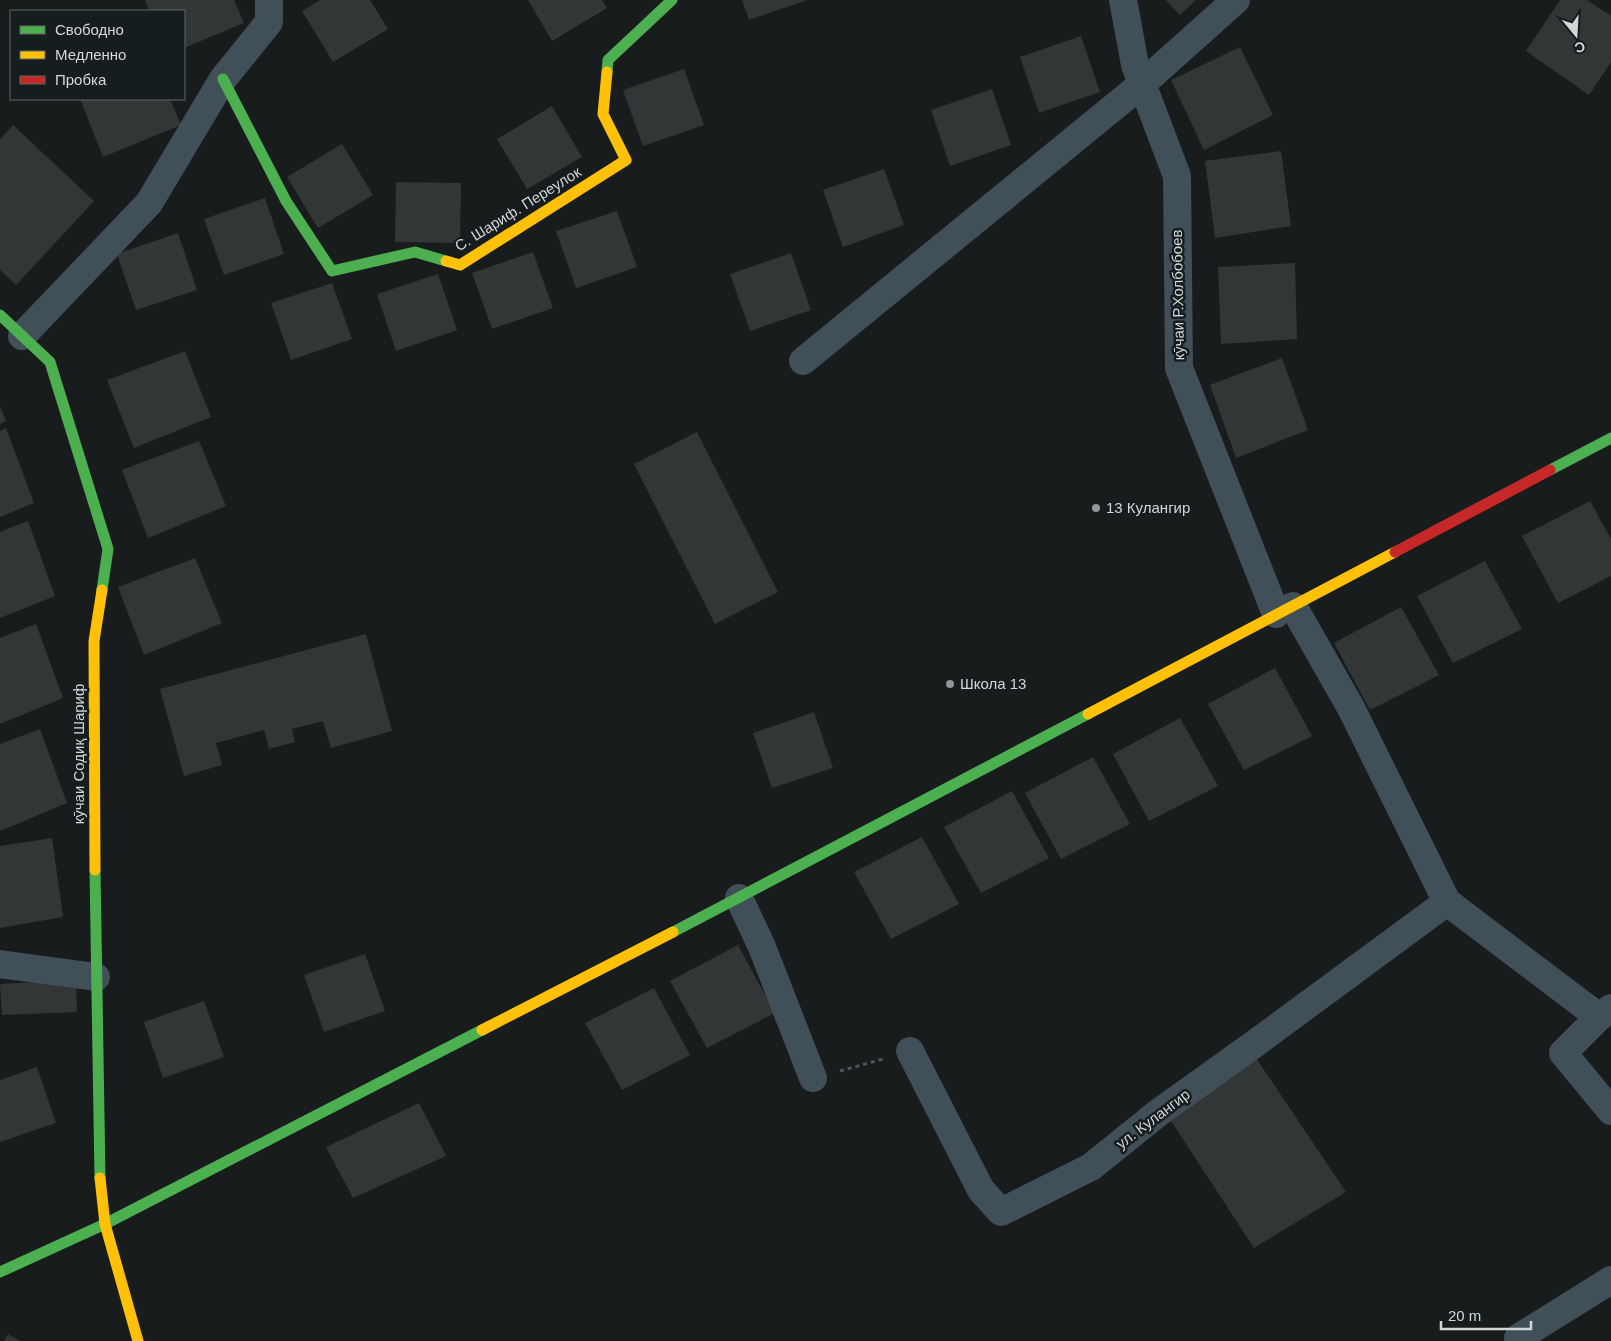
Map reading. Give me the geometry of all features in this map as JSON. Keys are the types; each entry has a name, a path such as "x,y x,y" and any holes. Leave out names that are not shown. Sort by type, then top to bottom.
{"main road":[{"name":"С. Шариф. Переулок","path":"223,79 286,201 332,270 415,252 460,265 626,160 603,114 608,60 672,0"},
{"name":"кӯчаи Содиқ Шариф","path":"0,315 50,362 108,549 94,641 99,1168 105,1224 138,1341"},
{"path":"0,1272 105,1224 739,898 1611,438"}],"street":[{"path":"22,336 149,203 223,79 270,22 270,0"},
{"name":"кӯчаи Р.Холбобоев","path":"1122,0 1135,65 1177,176 1178,368 1285,610 1351,708 1447,902"},
{"path":"803,360 1142,84 1236,0"},
{"path":"739,898 762,947 813,1078"},
{"path":"1447,902 1605,1012 1563,1052 1611,1112"},
{"name":"ул. Кулангир","path":"910,1051 981,1190 1001,1212 1091,1167 1158,1113 1253,1046 1447,902"},
{"path":"0,964 96,977"},
{"path":"1519,1341 1518,1338 1611,1280"}],"path":[{"path":"813,1078 910,1051"}],"building":[{"path":"145,0 234,0 244,23 185,48 185,10 149,10"},
{"path":"320,0 370,0 388,29 333,62 302,11"},
{"path":"528,0 602,0 607,8 552,41"},
{"path":"742,0 807,0 749,20"},
{"path":"1166,0 1196,0 1180,15"},
{"path":"1560,0 1587,0 1611,16 1611,62 1589,95 1526,51"},
{"path":"1081,36 1100,92 1039,113 1020,57"},
{"path":"1240,47 1273,115 1204,150 1171,80"},
{"path":"684,69 704,125 643,146 623,90"},
{"path":"992,89 1011,145 950,166 931,110"},
{"path":"80,100 170,100 181,125 103,157"},
{"path":"552,106 582,157 527,189 497,139"},
{"path":"13,125 94,201 16,285 0,270 0,139"},
{"path":"342,144 373,195 318,228 287,177"},
{"path":"1281,151 1291,226 1215,238 1205,161"},
{"path":"884,169 904,225 843,247 823,190"},
{"path":"396,182 461,183 460,243 395,242"},
{"path":"265,198 284,254 224,275 204,219"},
{"path":"617,211 637,267 576,288 556,231"},
{"path":"178,233 197,290 136,310 117,254"},
{"path":"533,252 553,308 492,329 472,273"},
{"path":"791,253 811,310 750,331 730,274"},
{"path":"1295,263 1297,339 1221,344 1218,267"},
{"path":"438,274 457,330 396,351 377,294"},
{"path":"332,283 352,339 291,360 271,303"},
{"path":"185,351 211,417 134,448 107,380"},
{"path":"1282,358 1308,430 1236,458 1210,385"},
{"path":"0,406 6,421 0,424"},
{"path":"6,428 34,503 0,517 0,431"},
{"path":"697,432 778,592 715,624 634,464"},
{"path":"199,441 226,506 148,538 122,470"},
{"path":"1590,501 1611,539 1611,576 1558,603 1522,536"},
{"path":"28,521 55,596 0,618 0,532"},
{"path":"195,558 222,623 144,655 118,587"},
{"path":"1485,561 1522,629 1453,663 1417,596"},
{"path":"1401,607 1439,675 1370,710 1334,643"},
{"path":"36,624 63,698 0,724 0,638"},
{"path":"366,634 392,731 331,748 323,721 292,729 295,742 269,749 264,730 216,743 222,765 184,776 160,689"},
{"path":"1275,668 1312,736 1244,770 1208,704"},
{"path":"814,712 833,768 772,788 753,733"},
{"path":"1180,718 1218,786 1149,821 1113,754"},
{"path":"40,729 67,803 0,831 0,744"},
{"path":"1093,757 1130,824 1061,859 1025,793"},
{"path":"1012,791 1049,858 981,893 944,827"},
{"path":"922,837 959,904 891,939 854,872"},
{"path":"52,838 63,917 0,928 0,846"},
{"path":"738,945 775,1013 707,1048 670,981"},
{"path":"365,954 385,1011 324,1032 304,975"},
{"path":"76,980 77,1012 2,1015 0,984"},
{"path":"654,988 690,1055 622,1090 585,1023"},
{"path":"204,1001 224,1057 163,1078 144,1022"},
{"path":"1256,1058 1346,1192 1254,1248 1171,1121"},
{"path":"37,1067 56,1123 0,1142 0,1080"},
{"path":"419,1103 446,1156 353,1198 326,1147"},
{"path":"8,1334 20,1341 4,1341"}],"traffic: fast":[{"path":"607,72 608,60 672,0"},
{"path":"223,79 286,201 332,271 415,252 446,261"},
{"path":"0,315 50,362 108,549 102,590"},
{"path":"1550,470 1611,438"},
{"path":"673,932 1088,714"},
{"path":"95,870 100,1178"},
{"path":"0,1272 105,1224 482,1030"}],"traffic: slow":[{"path":"446,261 460,265 626,160 603,114 607,72"},
{"path":"1088,714 1395,552"},
{"path":"95,870 94,641 102,590"},
{"path":"482,1030 673,932"},
{"path":"100,1178 105,1224 138,1341"}],"traffic: jam":[{"path":"1395,552 1550,470"}],"place":[{"name":"13 Кулангир","path":"1096,508"},
{"name":"Школа 13","path":"950,684"}]}
